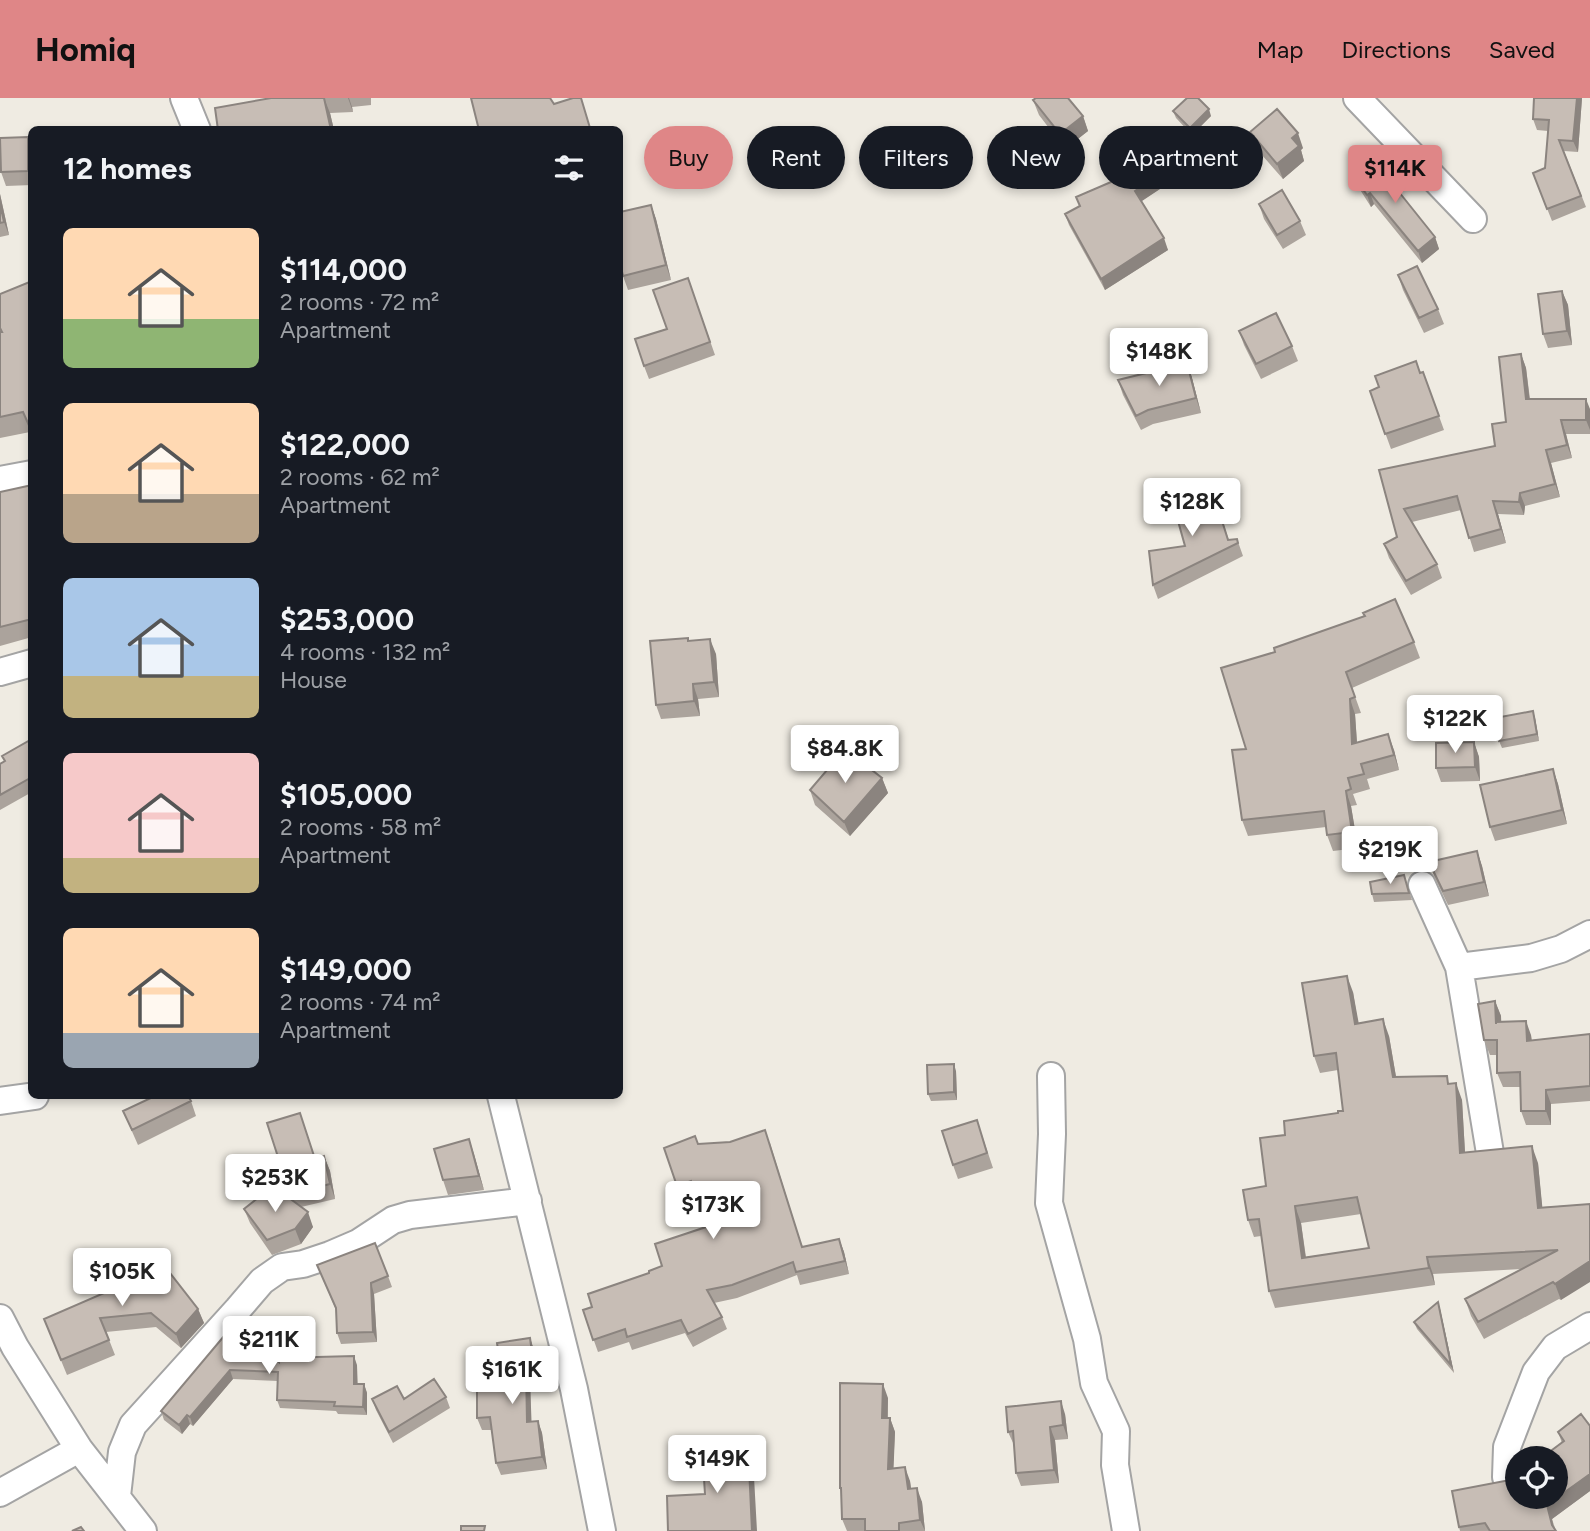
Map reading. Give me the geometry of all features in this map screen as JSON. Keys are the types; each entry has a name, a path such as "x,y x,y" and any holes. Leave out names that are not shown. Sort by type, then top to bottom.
{"street":[{"path":"184,98 195,126"},
{"path":"1357,98 1473,219"},
{"path":"0,480 28,475"},
{"path":"0,672 28,664"},
{"path":"1422,886 1459,967 1490,1153"},
{"path":"1459,967 1531,958 1561,949 1590,934"},
{"path":"1051,1076 1049,1203 1087,1339 1094,1382 1115,1431 1115,1465 1126,1531"},
{"path":"0,1101 28,1097"},
{"path":"502,1099 574,1389 602,1531"},
{"path":"117,1496 122,1452 133,1425 262,1281 282,1267 303,1264 358,1243 393,1220 410,1215 528,1201"},
{"path":"0,1318 7,1351 144,1531"},
{"path":"1507,1446 1536,1372 1555,1347 1590,1326"},
{"path":"0,1493 79,1449"}],"building":[{"path":"271,98 324,98 330,126 217,126 215,108"},
{"path":"471,98 550,98 554,104 581,98 589,126 478,126"},
{"path":"1068,98 1083,116 1070,126 1054,126 1033,100"},
{"path":"1187,98 1198,98 1209,109 1192,126 1188,126 1173,111"},
{"path":"1534,98 1577,98 1573,141 1559,140 1581,196 1547,209 1533,173 1545,168 1549,120 1533,119"},
{"path":"1277,109 1298,133 1292,138 1299,146 1277,164 1263,147 1263,126 1257,126"},
{"path":"28,137 28,171 1,172 0,138"},
{"path":"1375,162 1435,237 1418,251 1354,177"},
{"path":"1099,187 1138,189 1135,191 1164,238 1101,279 1065,214 1080,206 1076,197"},
{"path":"1282,190 1300,221 1277,235 1259,204"},
{"path":"0,204 4,222 0,223"},
{"path":"651,205 666,265 623,276 623,211"},
{"path":"1417,266 1438,309 1419,318 1398,275"},
{"path":"688,278 710,342 644,366 635,339 667,329 653,290"},
{"path":"28,283 28,423 23,412 0,417 0,294"},
{"path":"1562,291 1567,331 1543,334 1538,294"},
{"path":"1276,313 1292,346 1256,364 1239,331"},
{"path":"1521,354 1526,399 1586,399 1586,420 1561,420 1567,445 1546,450 1555,484 1520,493 1519,502 1493,501 1501,529 1469,538 1457,496 1404,509 1437,564 1406,581 1384,544 1397,537 1379,470 1495,446 1492,424 1506,422 1499,357"},
{"path":"1416,361 1420,373 1423,372 1439,416 1385,434 1370,391 1379,387 1375,376"},
{"path":"1187,363 1196,398 1148,410 1136,416 1118,380"},
{"path":"28,486 28,620 0,627 0,492"},
{"path":"1213,492 1228,540 1237,539 1238,543 1153,585 1149,551 1185,546 1173,503"},
{"path":"1395,599 1414,642 1346,672 1355,697 1350,699 1352,744 1388,734 1394,755 1361,764 1364,774 1348,778 1351,789 1346,791 1352,832 1327,835 1324,811 1242,820 1232,750 1246,749 1221,668 1275,652 1274,648 1365,616 1363,613"},
{"path":"688,638 688,641 710,639 714,682 693,684 694,701 656,705 650,641"},
{"path":"1533,711 1537,734 1499,741 1495,718"},
{"path":"28,741 28,779 0,795 0,764 5,761 2,756"},
{"path":"1474,742 1475,767 1436,768 1436,743"},
{"path":"845,749 882,778 844,822 810,790"},
{"path":"1553,769 1562,810 1490,827 1480,785"},
{"path":"1477,851 1484,882 1443,891 1429,862"},
{"path":"1404,875 1409,893 1372,894 1370,882"},
{"path":"1347,976 1355,1024 1383,1019 1393,1077 1447,1076 1448,1084 1456,1083 1460,1153 1532,1146 1538,1208 1590,1204 1590,1261 1555,1284 1553,1282 1478,1322 1465,1299 1558,1250 1427,1257 1429,1268 1269,1291 1259,1219 1248,1220 1243,1190 1266,1186 1260,1138 1285,1135 1284,1121 1343,1111 1336,1053 1314,1056 1302,983","holes":["1357,1197 1369,1248 1302,1258 1295,1206"]},
{"path":"1495,1001 1496,1024 1526,1021 1527,1041 1590,1034 1590,1086 1546,1090 1546,1111 1521,1111 1520,1072 1497,1073 1497,1040 1484,1040 1478,1004"},
{"path":"954,1064 954,1092 928,1094 927,1065"},
{"path":"149,1099 191,1101 132,1130 123,1111"},
{"path":"300,1113 315,1159 324,1156 330,1184 290,1194 267,1123"},
{"path":"977,1120 987,1153 953,1165 942,1131"},
{"path":"765,1130 802,1247 839,1239 845,1261 796,1272 793,1262 732,1285 707,1290 722,1317 688,1334 681,1320 627,1337 625,1329 593,1340 583,1310 592,1307 588,1294 662,1266 655,1244 706,1227 691,1181 677,1186 664,1148 695,1136 698,1144 730,1142"},
{"path":"469,1139 479,1176 443,1180 434,1149"},
{"path":"273,1186 308,1212 295,1229 267,1240 244,1209"},
{"path":"375,1243 388,1276 371,1283 373,1332 337,1333 336,1308 317,1265"},
{"path":"156,1255 198,1309 176,1334 151,1313 100,1318 109,1340 61,1360 44,1319 118,1287 114,1277"},
{"path":"1438,1302 1451,1365 1414,1322"},
{"path":"235,1323 279,1362 279,1358 354,1356 354,1384 364,1384 363,1407 334,1406 335,1402 277,1400 278,1372 230,1370 190,1417 187,1415 179,1425 161,1411"},
{"path":"530,1338 534,1367 526,1368 527,1422 538,1421 542,1457 496,1463 490,1417 477,1418 477,1390 504,1390 497,1343"},
{"path":"434,1379 446,1397 389,1432 372,1399 397,1386 404,1399"},
{"path":"840,1383 883,1384 882,1418 890,1418 888,1469 905,1467 908,1489 917,1488 920,1520 899,1523 899,1531 865,1531 865,1519 842,1519"},
{"path":"1061,1401 1063,1425 1050,1427 1054,1470 1016,1473 1013,1431 1008,1432 1006,1407"},
{"path":"1581,1414 1590,1426 1590,1474 1568,1490 1568,1446 1557,1446 1564,1441 1558,1432"},
{"path":"748,1445 752,1531 668,1531 667,1496 705,1494 702,1448"},
{"path":"1505,1481 1505,1509 1548,1509 1556,1531 1490,1531 1485,1523 1459,1527 1452,1491"},
{"path":"461,1526 485,1526 484,1531 461,1531"}]}
